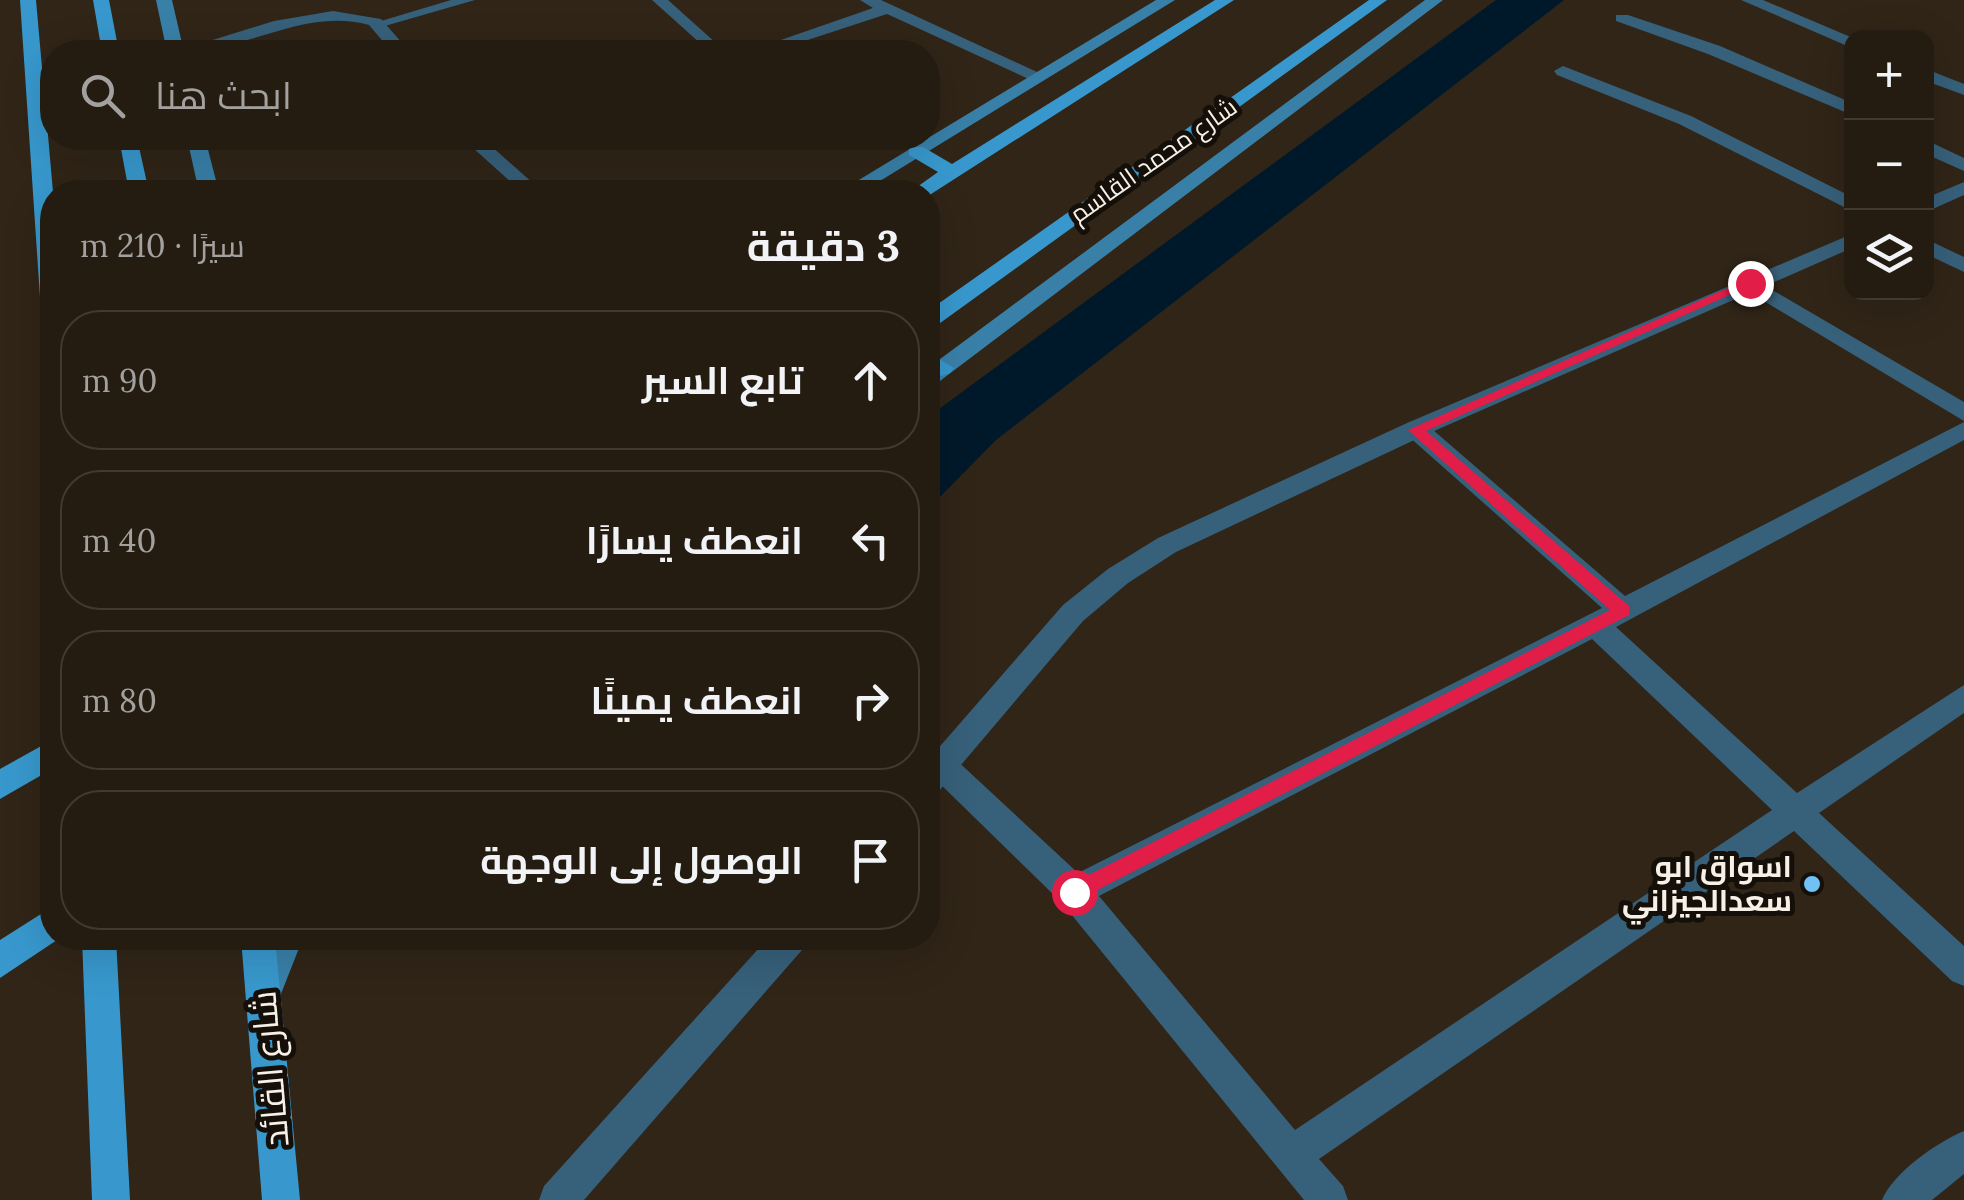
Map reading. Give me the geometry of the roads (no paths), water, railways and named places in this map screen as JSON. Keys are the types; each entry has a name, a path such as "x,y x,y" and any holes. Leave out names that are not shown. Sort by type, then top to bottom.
{"main road":[{"path":"28,0 42,180"},
{"path":"100,0 108,40"},
{"path":"164,0 176,40"},
{"path":"940,136 1167,0"},
{"path":"939,180 1226,0"},
{"name":"شارع محمد القاسم","path":"940,312 1379,0"},
{"path":"940,363 1435,0"},
{"path":"131,150 137,180"},
{"path":"199,150 206,180"},
{"path":"869,180 916,151 952,172"},
{"path":"0,785 40,760"},
{"path":"0,962 40,932"},
{"path":"100,950 111,1200"},
{"name":"شارع القائد","path":"259,950 280,1200"},
{"path":"264,994 281,950"}],"street":[{"path":"868,0 1038,77"},
{"path":"1749,0 1844,40"},
{"path":"792,40 888,8"},
{"path":"211,40 274,16 328,13 358,15 378,24 391,40"},
{"path":"1622,18 1714,50 1844,107"},
{"path":"1563,71 1685,120 1844,200"},
{"path":"1934,77 1964,90"},
{"path":"484,150 519,180"},
{"path":"1934,150 1964,166"},
{"path":"1934,202 1964,188"},
{"path":"940,766 1073,613 1118,576 1168,545 1416,430 1844,243"},
{"path":"1934,249 1964,266"},
{"path":"1750,283 1964,413"},
{"path":"1416,430 1609,618 1794,811 1964,969"},
{"path":"1074,892 1609,618 1964,430"},
{"path":"1293,1154 1964,698"},
{"path":"940,778 1074,892 1329,1200"},
{"path":"558,1200 779,950"},
{"path":"1901,1200 1964,1150"}],"lane":[{"path":"378,24 468,0"},
{"path":"658,0 704,40"}],"water":[{"path":"1496,0 1564,0 996,440 940,497 940,408"}],"place":[{"name":"اسواق ابو سعدالجيزاني","path":"1812,884"}]}
